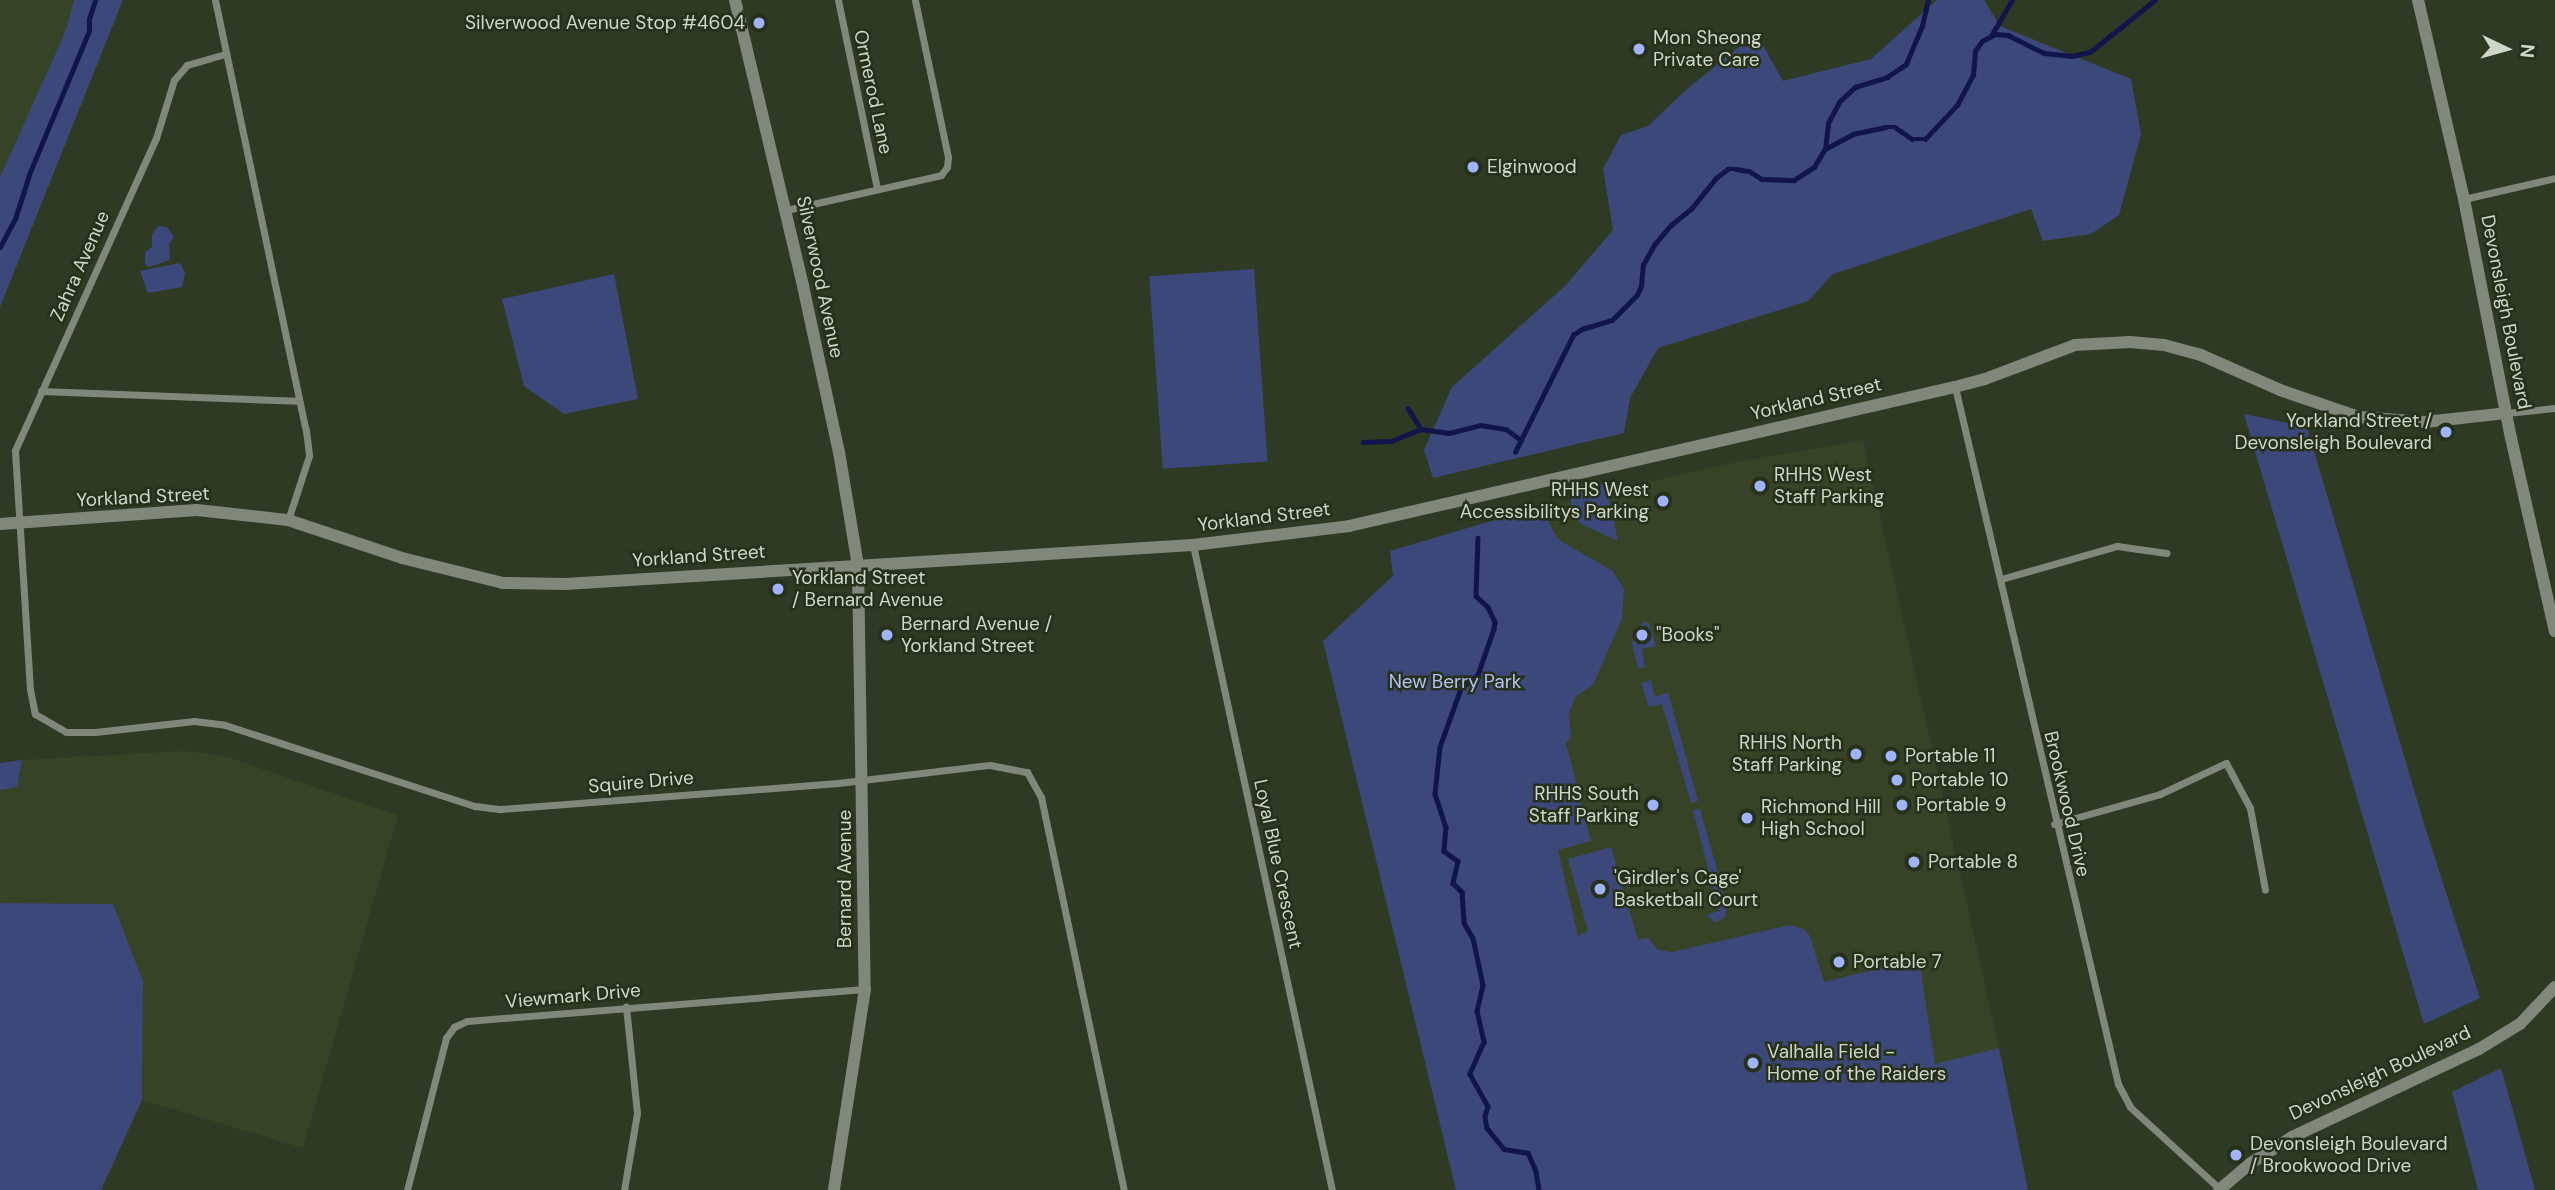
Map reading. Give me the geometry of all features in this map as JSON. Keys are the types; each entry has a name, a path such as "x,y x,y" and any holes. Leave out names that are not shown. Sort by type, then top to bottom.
{"street":[{"path":"215,0 309,456 288,520"},
{"name":"Silverwood Avenue","path":"735,0 786,210 839,452 858,565"},
{"name":"Ormerod Lane","path":"838,0 877,189"},
{"path":"786,210 941,175 948,161 915,0"},
{"name":"Devonsleigh Boulevard","path":"2418,0 2464,199 2506,413 2555,631"},
{"name":"Zahra Avenue","path":"19,523 15,451 156,138 174,80 187,65 225,54"},
{"path":"2464,199 2555,178"},
{"name":"Yorkland Street","path":"0,524 197,510 288,520 402,558 503,583 565,584 1193,545 1349,526 1955,387 1985,379 2075,345 2130,342 2164,345 2201,355 2280,390 2359,417 2425,422 2506,413"},
{"name":"Brookwood Drive","path":"1955,387 2001,579 2054,824 2118,1084 2130,1107 2220,1190"},
{"path":"41,391 298,401"},
{"path":"2506,413 2555,408"},
{"name":"Squire Drive","path":"19,523 30,689 35,714 66,732 95,732 194,721 225,725 464,803 501,809 864,780 990,765 1027,772 1034,780 1046,817 1124,1190"},
{"name":"Loyal Blue Crescent","path":"1193,545 1332,1190"},
{"path":"2001,579 2118,547 2167,553"},
{"name":"Bernard Avenue","path":"834,1190 865,989 864,780 858,565"},
{"path":"2054,824 2160,794 2226,763 2250,807 2265,890"},
{"name":"Devonsleigh Boulevard","path":"2220,1190 2292,1137 2519,1024 2555,987"},
{"name":"Viewmark Drive","path":"407,1190 446,1038 454,1027 467,1021 865,989"},
{"path":"624,1190 636,1113 626,1007"}],"shaded area":[{"path":"0,0 74,0 66,30 0,177"},
{"name":"Richmond Hill High School","path":"1863,440 1999,1048 1927,1067 1554,953 1561,710 1622,618 1624,589 1613,571 1564,543 1556,536 1546,517 1532,509 1728,464"},
{"path":"185,751 224,756 398,815 303,1148 142,1100 143,981 113,904 0,903 0,790 17,787 22,760"}],"green space":[{"path":"74,0 123,0 0,307 0,177 66,30"},
{"path":"1937,0 1984,0 2000,26 2131,79 2141,134 2119,215 2091,234 2043,241 2031,209 1833,274 1808,301 1658,348 1630,398 1624,433 1433,478 1424,450 1452,387 1565,286 1613,230 1603,169 1621,135 1648,126 1686,90 1756,33 1783,81 1871,59"},
{"path":"158,226 167,227 174,237 169,244 170,260 149,267 145,264 145,252 152,247 152,235"},
{"path":"180,263 185,273 182,287 148,293 140,271"},
{"path":"1254,269 1267,462 1163,469 1149,276"},
{"path":"614,274 638,399 564,414 524,386 502,299"},
{"path":"2244,414 2307,427 2425,827 2480,998 2424,1024"},
{"path":"1582,484 1603,484 1607,490 1618,541 1581,524 1571,513 1571,493"},
{"name":"New Berry Park","path":"1532,509 1539,510 1546,517 1556,536 1564,543 1613,571 1624,589 1622,619 1593,685 1576,696 1569,713 1571,737 1566,743 1591,841 1558,850 1578,936 1588,931 1568,859 1611,847 1638,940 1648,938 1658,950 1672,952 1790,925 1804,929 1810,936 1824,982 1919,959 1935,1064 1999,1048 2028,1190 1456,1190 1323,641 1393,576 1390,551"},
{"path":"1644,622 1649,623 1656,646 1642,649 1645,667 1638,669 1632,643"},
{"path":"1651,680 1655,697 1668,692 1698,801 1691,803 1662,704 1649,707 1641,683"},
{"path":"22,760 17,787 0,790 0,763"},
{"path":"1700,809 1727,905 1726,916 1716,923 1706,915 1719,911 1693,810"},
{"path":"0,903 113,904 143,981 142,1100 101,1190 0,1190"},
{"path":"2501,1068 2535,1190 2478,1190 2452,1092"}],"waterway":[{"path":"0,247 15,219 30,172 89,31 89,19 95,0"},
{"path":"1825,149 1828,123 1839,102 1855,87 1887,77 1906,64 1922,26 1928,0"},
{"path":"1991,36 2012,0"},
{"path":"1515,452 1573,335 1582,329 1612,320 1637,295 1641,286 1643,265 1654,245 1671,225 1691,209 1716,178 1728,169 1749,171 1762,179 1794,180 1814,167 1825,149 1853,134 1895,127 1912,139 1925,139 1957,105 1973,75 1975,51 1982,41 1995,34 2008,35 2044,53 2072,56 2090,52 2155,0"},
{"path":"1408,408 1421,429"},
{"path":"1363,442 1391,441 1421,429 1449,433 1480,425 1506,429 1521,440"},
{"path":"1478,538 1476,596 1488,607 1495,622 1494,629 1478,675 1461,689 1440,747 1435,794 1446,827 1444,851 1458,861 1453,883 1462,892 1464,923 1473,938 1483,985 1477,1011 1484,1042 1470,1074 1488,1106 1485,1116 1487,1128 1504,1149 1528,1153 1536,1171 1539,1190"}],"place":[{"name":"Silverwood Avenue Stop #4604","path":"759,23"},
{"name":"Mon Sheong Private Care","path":"1639,49"},
{"name":"Elginwood","path":"1473,167"},
{"name":"Yorkland Street / Devonsleigh Boulevard","path":"2446,432"},
{"name":"RHHS West Staff Parking","path":"1760,486"},
{"name":"RHHS West Accessibilitys Parking","path":"1663,501"},
{"name":"Yorkland Street / Bernard Avenue","path":"778,589"},
{"name":"Bernard Avenue / Yorkland Street","path":"887,635"},
{"name":"\"Books\"","path":"1642,635"},
{"name":"RHHS North Staff Parking","path":"1856,754"},
{"name":"Portable 11","path":"1891,756"},
{"name":"Portable 10","path":"1897,780"},
{"name":"RHHS South Staff Parking","path":"1653,805"},
{"name":"Portable 9","path":"1902,805"},
{"name":"Richmond Hill High School","path":"1747,818"},
{"name":"Portable 8","path":"1914,862"},
{"name":"'Girdler's Cage' Basketball Court","path":"1600,889"},
{"name":"Portable 7","path":"1839,962"},
{"name":"Valhalla Field - Home of the Raiders","path":"1753,1063"},
{"name":"Devonsleigh Boulevard / Brookwood Drive","path":"2236,1155"}]}
